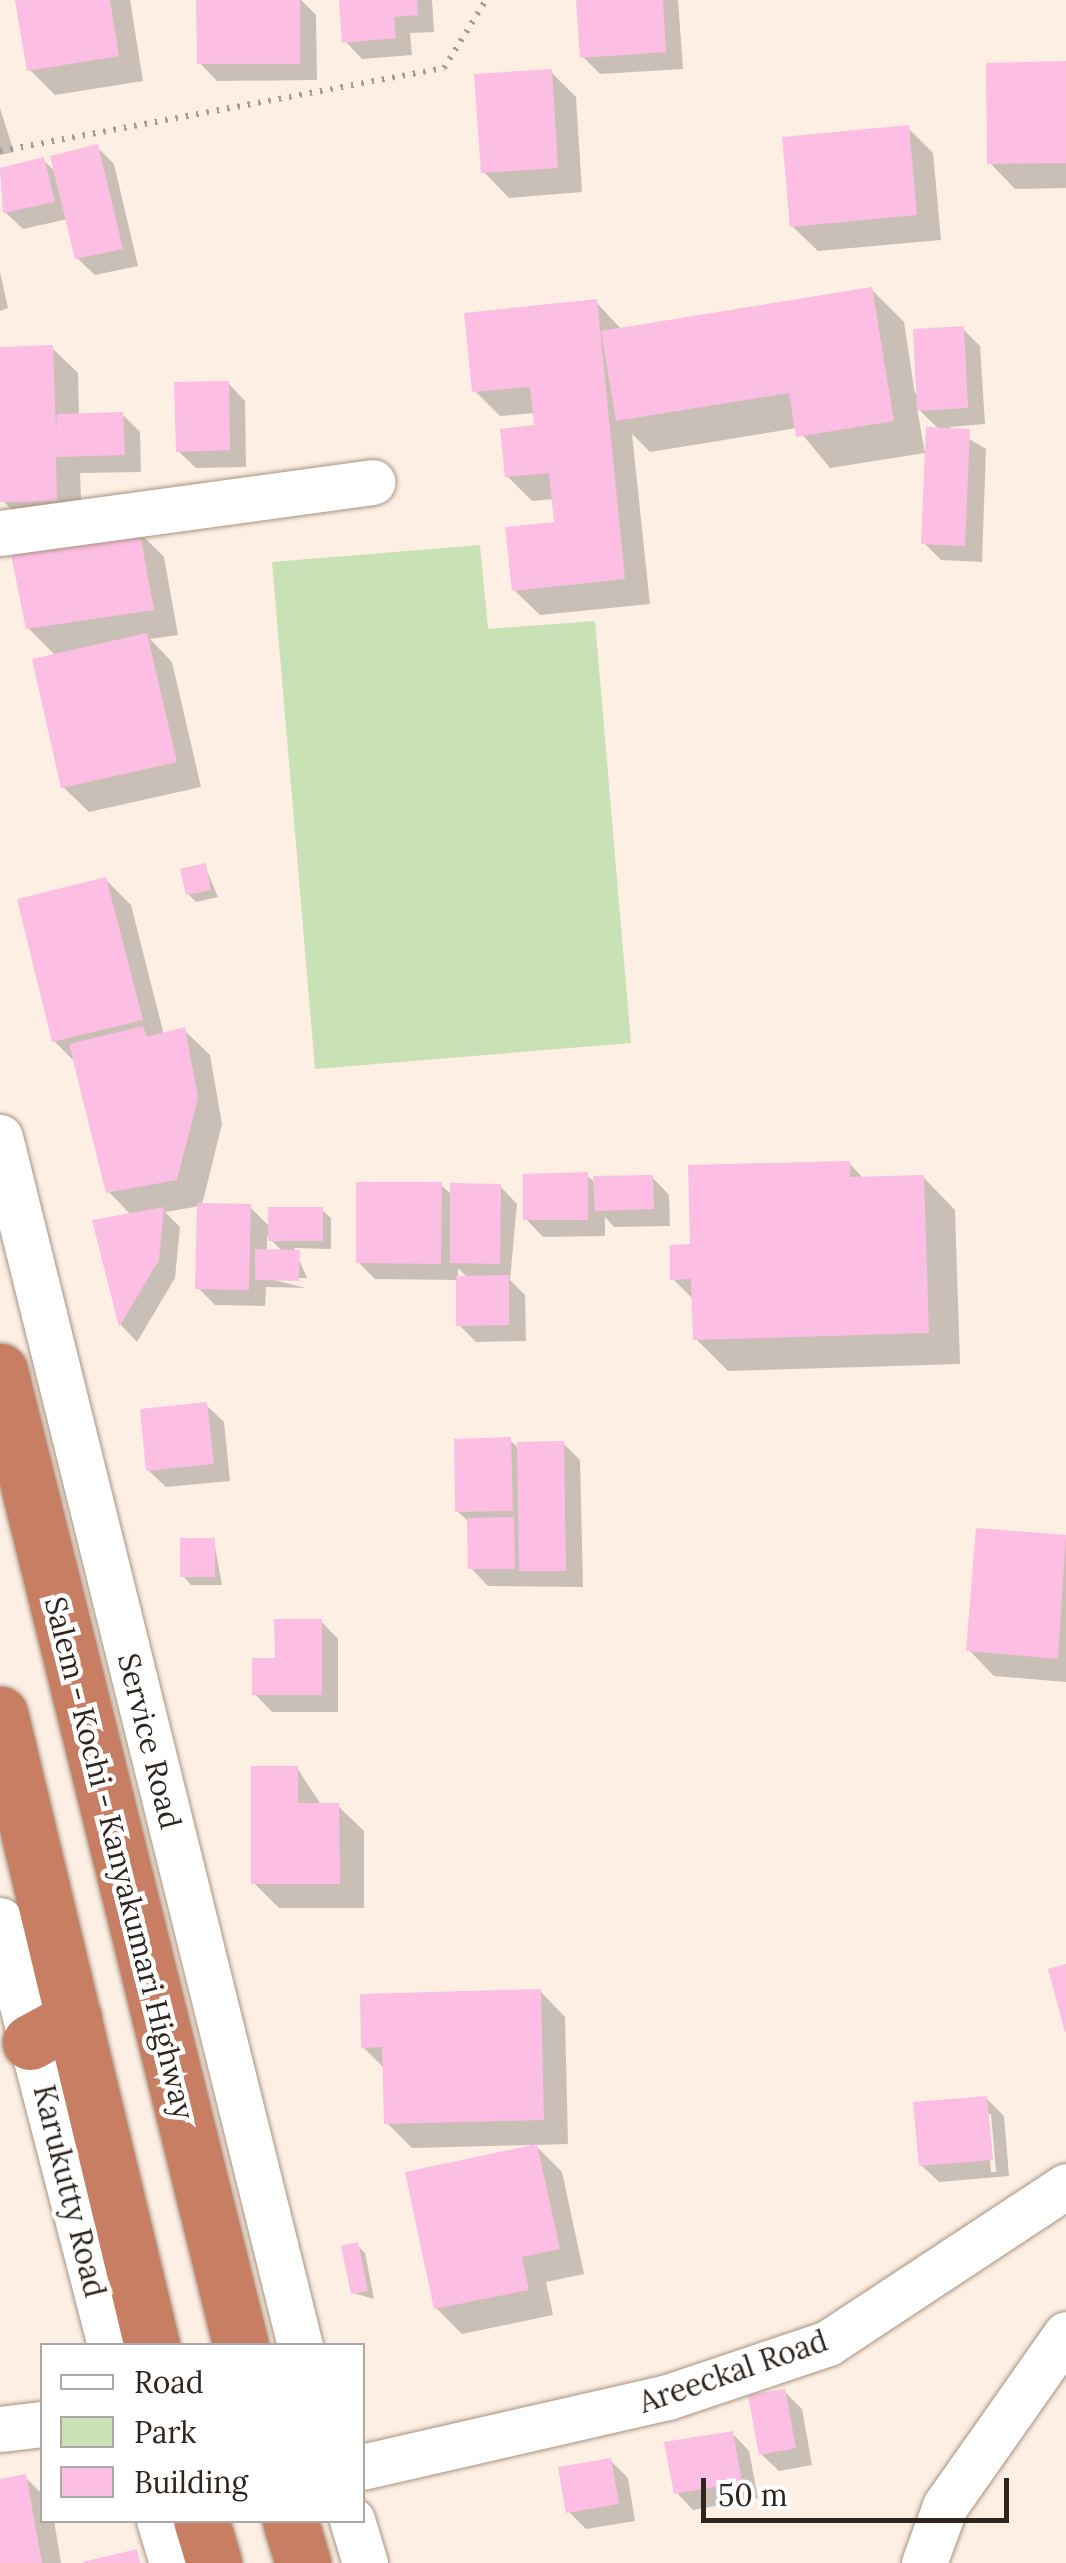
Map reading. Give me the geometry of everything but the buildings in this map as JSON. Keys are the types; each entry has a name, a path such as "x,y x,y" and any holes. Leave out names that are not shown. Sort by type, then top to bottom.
{"highway":[{"name":"Salem - Kochi - Kanyakumari Highway","path":"0,1371 240,2343"},
{"path":"0,1714 52,2030 151,2343"},
{"path":"202,2523 214,2563"},
{"path":"291,2523 302,2563"}],"street":[{"path":"0,532 373,482"},
{"name":"Service Road","path":"0,1137 299,2343"},
{"name":"Karukutty Road","path":"0,1920 52,2030 109,2343"},
{"name":"Areeckal Road","path":"365,2467 668,2397 828,2342 1066,2186"},
{"path":"924,2563 945,2506 1066,2334"},
{"path":"0,2429 40,2424"},
{"path":"161,2523 172,2563"},
{"path":"353,2523 365,2563"}],"path":[{"path":"0,150 444,68 486,0"}],"green space":[{"path":"480,545 488,629 595,621 631,1043 315,1069 272,562"}]}
